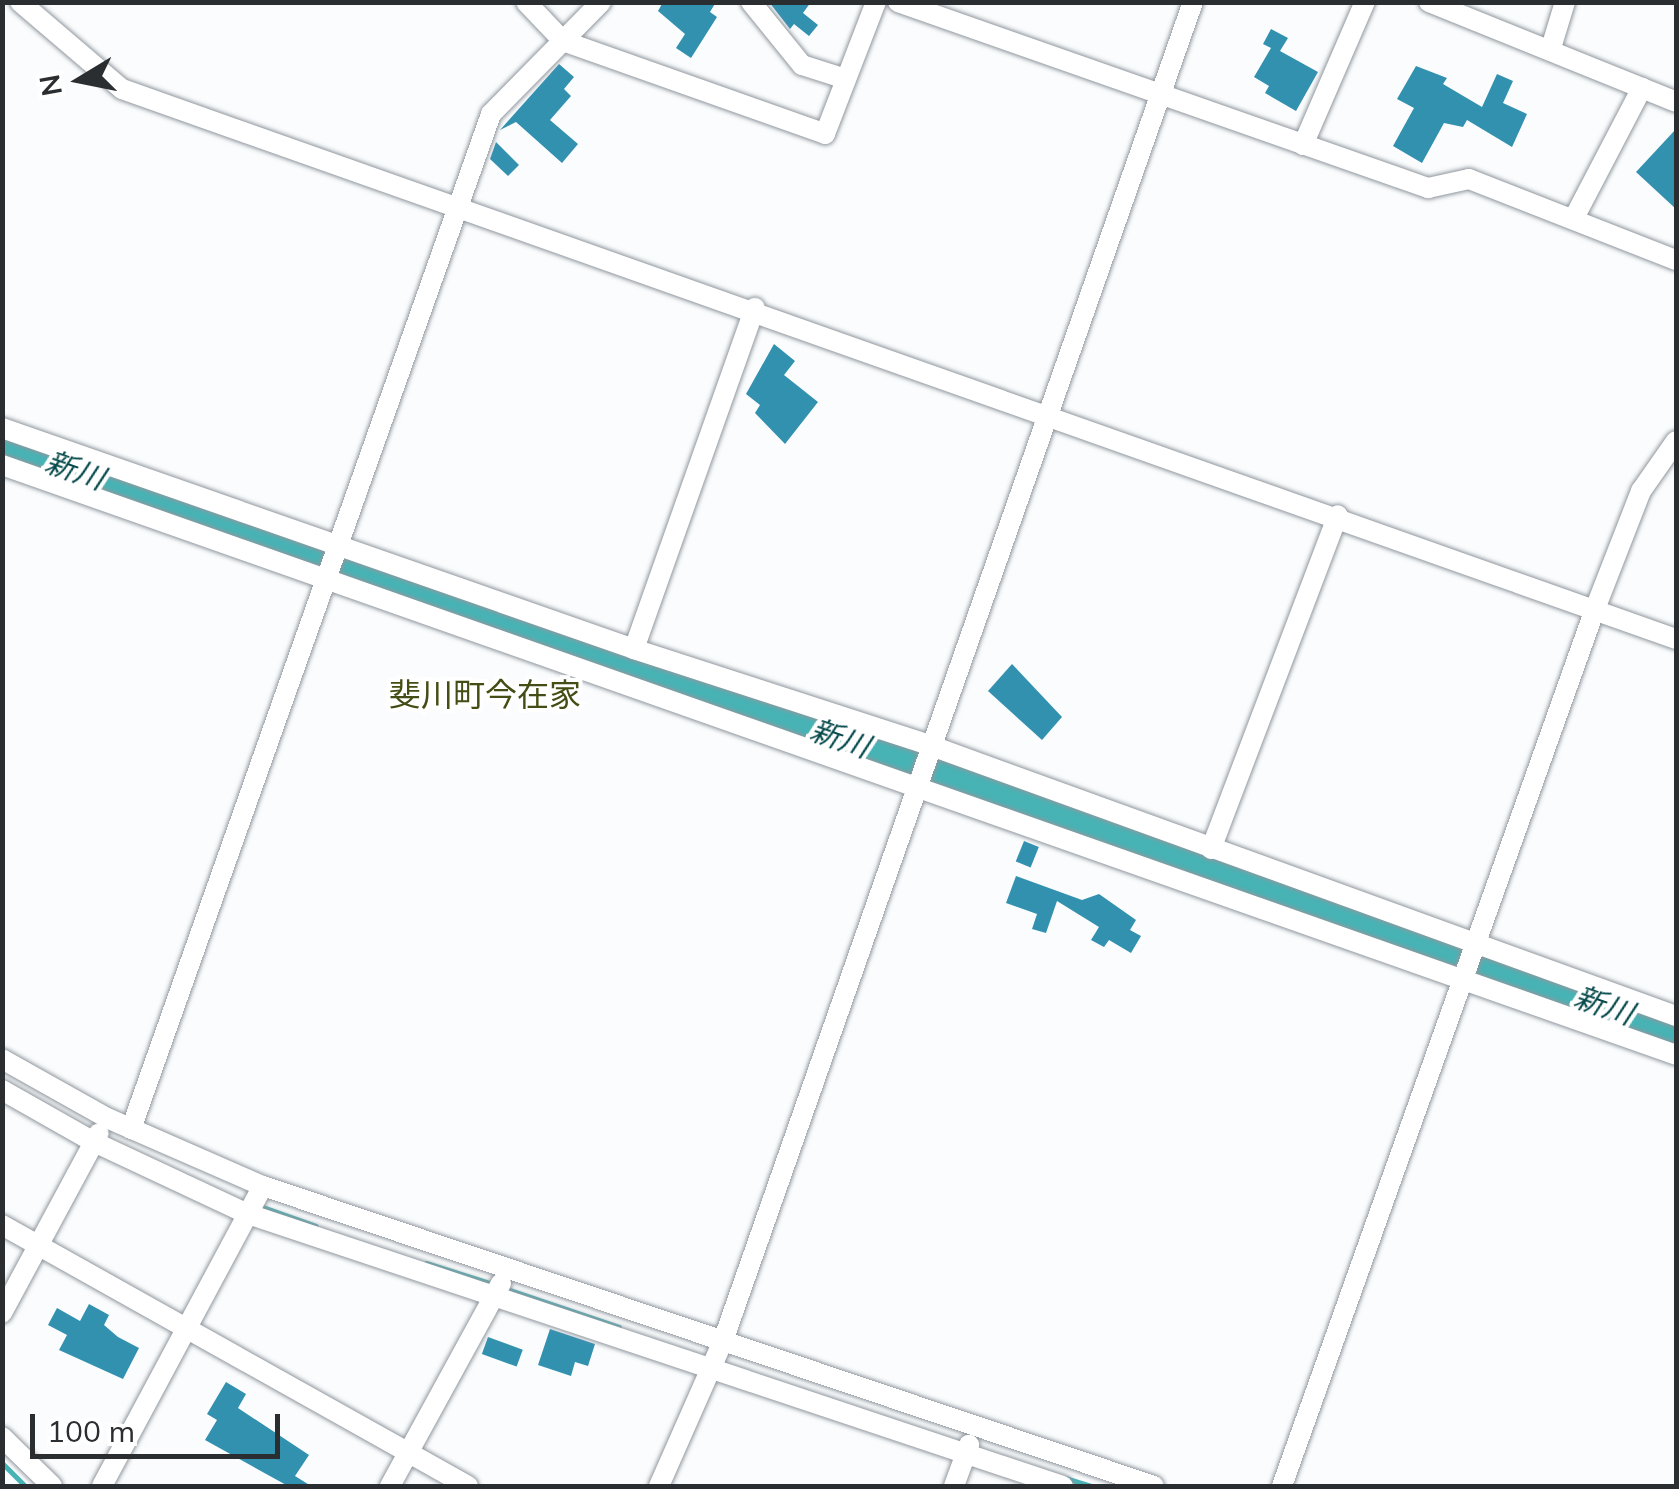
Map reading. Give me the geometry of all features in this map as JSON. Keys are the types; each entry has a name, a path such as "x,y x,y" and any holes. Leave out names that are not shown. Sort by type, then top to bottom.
{"street":[{"path":"20,2 122,89 755,308 1676,638"},
{"path":"526,2 564,41 825,134 876,2"},
{"path":"132,1129 491,114 601,2"},
{"path":"751,2 802,65 846,80"},
{"path":"898,2 1428,188 1469,179 1676,260"},
{"path":"659,1486 722,1341 919,784 928,745 1052,414 1193,2"},
{"path":"1303,145 1365,2"},
{"path":"1429,2 1551,48 1676,102"},
{"path":"1551,48 1565,2"},
{"path":"1574,218 1642,88"},
{"path":"634,649 755,308"},
{"path":"2,428 339,540 634,649 928,745 1676,1016"},
{"path":"1282,1486 1595,609 1640,491 1676,440"},
{"path":"2,465 327,574 1463,975 1676,1055"},
{"path":"1211,849 1338,515"},
{"path":"2,1059 107,1118 263,1186 1142,1485"},
{"path":"2,1090 94,1142 248,1214 1063,1486"},
{"path":"2,1313 107,1118"},
{"path":"102,1486 263,1186"},
{"path":"2,1226 468,1486"},
{"path":"390,1486 507,1272"},
{"path":"954,1486 975,1429"},
{"path":"2,1437 52,1486"}],"building":[{"path":"663,2 716,2 710,12 717,17 691,58 676,48 685,34 658,11"},
{"path":"769,2 811,2 803,13 818,25 809,36 794,24 790,29"},
{"path":"1271,29 1288,38 1280,51 1318,72 1296,111 1265,93 1269,86 1254,77 1271,48 1263,44"},
{"path":"559,64 574,77 564,89 571,96 550,120 578,144 562,163 516,122 500,130"},
{"path":"1416,66 1447,78 1443,84 1482,107 1497,74 1513,81 1503,103 1527,114 1512,147 1467,120 1463,127 1444,123 1422,163 1393,146 1414,108 1397,99"},
{"path":"1676,129 1676,209 1636,172"},
{"path":"496,142 519,165 508,176 490,159"},
{"path":"774,344 795,361 784,375 818,402 785,444 755,413 760,405 746,394"},
{"path":"1012,664 1062,717 1042,740 988,691"},
{"path":"1024,841 1039,847 1031,867 1016,861"},
{"path":"1016,876 1082,900 1099,894 1136,920 1130,930 1141,936 1131,953 1109,940 1104,947 1091,940 1099,927 1057,901 1046,933 1032,929 1037,914 1006,903"},
{"path":"89,1304 109,1315 104,1325 139,1348 123,1379 59,1350 67,1335 48,1325 57,1308 80,1321"},
{"path":"550,1329 595,1344 588,1366 575,1362 571,1376 538,1365"},
{"path":"488,1337 523,1350 517,1367 482,1354"},
{"path":"226,1382 246,1394 238,1408 309,1455 295,1476 311,1486 288,1486 205,1440 217,1420 207,1414"}],"waterway":[{"name":"新川","path":"2,444 1676,1031"},
{"path":"260,1206 316,1226"},
{"path":"426,1263 496,1285"},
{"path":"507,1289 619,1327"},
{"path":"2,1463 25,1486"},
{"path":"1065,1478 1091,1486"}],"district":[{"name":"斐川町今在家","path":"485,694"}]}
